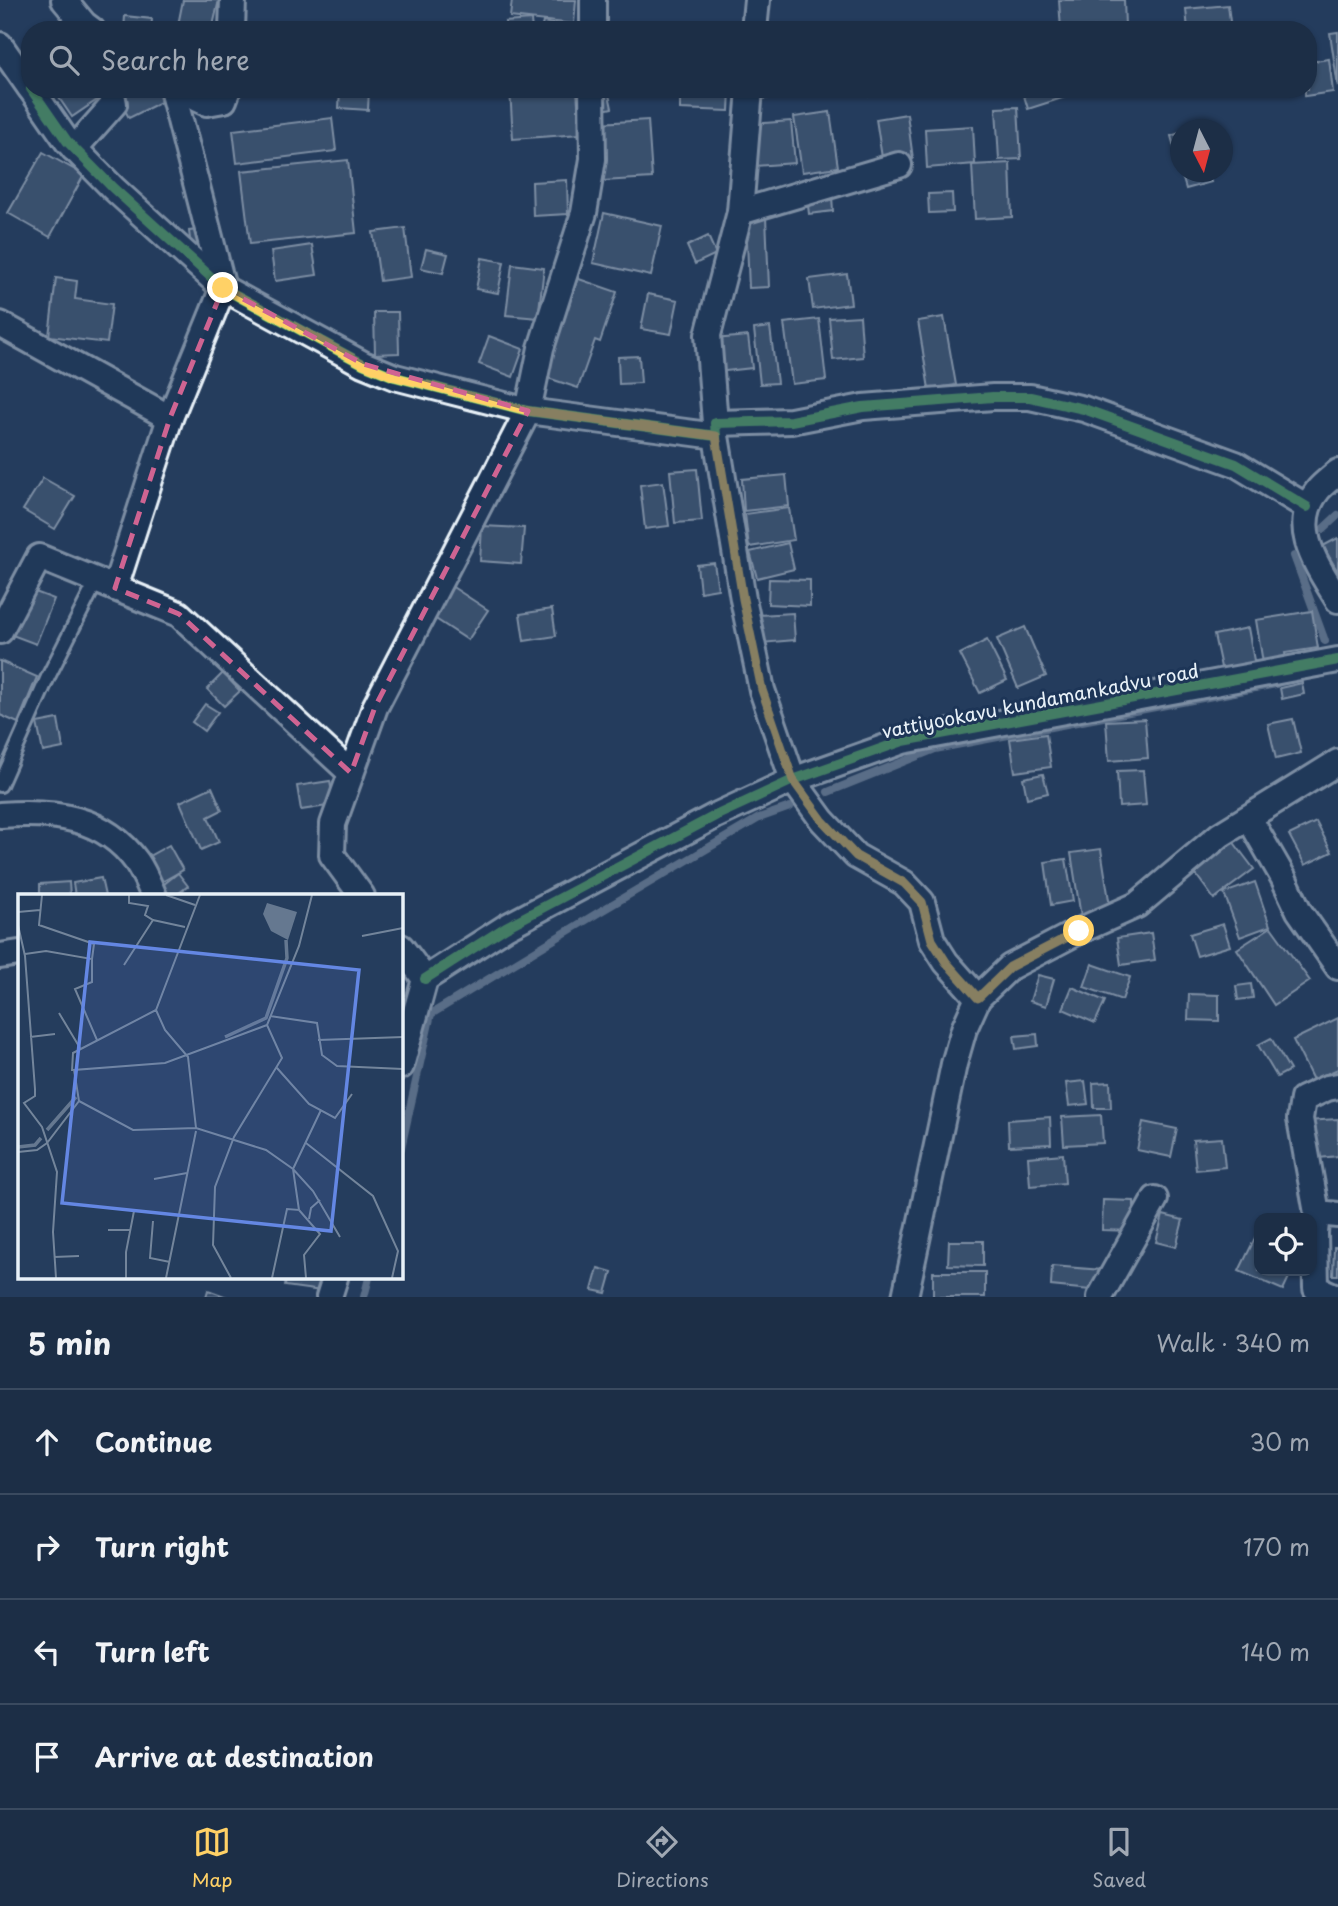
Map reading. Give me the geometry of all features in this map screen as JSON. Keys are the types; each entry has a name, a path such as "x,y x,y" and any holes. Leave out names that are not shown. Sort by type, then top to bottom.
{"street":[{"path":"64,0 82,21"},
{"path":"232,21 233,0"},
{"path":"593,0 593,21"},
{"path":"755,21 757,0"},
{"path":"0,45 21,76"},
{"path":"36,98 66,141 113,188 223,288 363,364 395,377 528,411 716,429 790,421 863,407 993,397 1030,397 1084,409 1236,464 1307,507"},
{"path":"75,149 114,104 113,98"},
{"path":"106,584 223,288 176,98"},
{"path":"195,98 207,103 225,98"},
{"path":"361,894 332,855 333,824 375,707 528,411 541,348 584,212 593,159 592,98"},
{"path":"749,98 740,212 708,335 716,429 743,599 762,690 793,780 822,820 856,856 904,883 922,902 932,940 946,962 978,998"},
{"path":"740,212 899,166"},
{"path":"0,324 170,418"},
{"path":"1338,472 1318,490 1307,507 1304,525 1307,542 1318,568 1338,600"},
{"path":"0,631 39,556 178,614 351,773"},
{"name":"vattiyookavu kundamankadvu road","path":"425,979 518,921 715,816 793,780 903,741 1338,660"},
{"path":"905,1297 954,1064 964,1029 978,998 1010,967 1137,905 1220,835 1335,771"},
{"path":"0,815 61,816 97,826 117,841 137,863 153,894"},
{"path":"1249,818 1299,911 1338,967"},
{"path":"402,948 425,979 407,1025 402,1059"},
{"path":"0,956 18,953"},
{"path":"1336,1297 1316,1289 1315,1233 1328,1214 1300,1119 1304,1100 1327,1088 1338,1086"},
{"path":"1100,1297 1155,1199"},
{"path":"329,1297 334,1280"}],"lane":[{"path":"0,785 48,677 106,584"}],"highlighted area":[{"path":"223,288 363,364 528,411 375,707 351,773 179,614 115,588 170,418"}],"building":[{"path":"183,0 219,0 214,21 179,21"},
{"path":"512,0 576,0 574,21 510,17"},
{"path":"1059,0 1124,0 1125,21 1060,21"},
{"path":"1228,5 1230,21 1187,21 1186,9"},
{"path":"125,16 152,19 152,21 125,21"},
{"path":"1338,32 1338,87 1330,33"},
{"path":"1329,59 1333,92 1317,94 1317,61"},
{"path":"59,98 100,98 72,117"},
{"path":"119,98 162,98 163,101 129,118"},
{"path":"340,98 369,98 368,110 339,108"},
{"path":"511,98 578,98 580,134 513,139"},
{"path":"600,98 610,98 612,108 603,110"},
{"path":"680,98 730,98 729,111 680,109"},
{"path":"1025,98 1062,98 1028,109"},
{"path":"1018,107 1021,159 999,160 996,108"},
{"path":"830,112 838,167 802,172 794,117"},
{"path":"907,114 913,159 883,164 876,119"},
{"path":"332,118 336,151 237,163 233,130"},
{"path":"648,120 652,178 603,181 599,123"},
{"path":"791,121 795,163 755,166 751,124"},
{"path":"973,126 975,164 927,168 925,129"},
{"path":"43,152 84,175 50,237 8,213"},
{"path":"348,160 356,233 250,244 241,171"},
{"path":"1010,163 1012,217 975,219 972,165"},
{"path":"567,180 568,214 533,216 532,182"},
{"path":"1184,182 1211,182 1186,189"},
{"path":"952,193 953,212 929,213 928,194"},
{"path":"832,196 833,211 809,214 807,198"},
{"path":"604,213 662,226 651,276 593,263"},
{"path":"766,217 769,287 749,288 746,218"},
{"path":"405,228 411,277 380,281 373,232"},
{"path":"208,229 210,245 191,247 189,231"},
{"path":"708,236 716,254 695,264 687,246"},
{"path":"312,245 317,275 275,281 271,251"},
{"path":"426,249 448,254 443,273 421,268"},
{"path":"482,258 504,262 498,293 476,289"},
{"path":"512,264 544,268 538,318 506,315"},
{"path":"847,274 851,304 813,309 809,279"},
{"path":"56,278 77,281 75,299 112,304 107,343 49,336"},
{"path":"576,278 617,292 600,342 595,340 578,388 542,376"},
{"path":"648,294 678,300 671,334 641,329"},
{"path":"374,312 398,312 399,353 375,354"},
{"path":"860,316 863,357 833,360 829,318"},
{"path":"944,317 956,385 929,389 918,321"},
{"path":"819,319 826,380 792,384 784,323"},
{"path":"770,327 777,383 760,384 754,329"},
{"path":"489,336 523,349 513,377 479,364"},
{"path":"748,336 752,368 717,372 714,339"},
{"path":"639,356 641,383 619,384 618,357"},
{"path":"697,469 702,521 675,523 670,471"},
{"path":"786,475 789,506 744,511 742,479"},
{"path":"43,478 75,496 55,529 23,510"},
{"path":"663,482 669,526 645,529 640,485"},
{"path":"789,508 794,540 749,547 745,514"},
{"path":"482,526 524,528 521,564 480,561"},
{"path":"1338,538 1338,572 1323,546"},
{"path":"788,543 794,569 757,578 750,552"},
{"path":"714,563 718,589 700,592 697,565"},
{"path":"769,579 810,580 810,606 768,604"},
{"path":"445,582 488,610 468,640 425,612"},
{"path":"30,590 54,599 36,644 12,635"},
{"path":"552,609 556,636 524,641 520,614"},
{"path":"1312,611 1318,648 1285,653 1286,659 1263,663 1256,620"},
{"path":"793,613 795,640 761,643 759,615"},
{"path":"1025,627 1046,676 1018,688 997,639"},
{"path":"1248,628 1255,666 1222,672 1214,635"},
{"path":"987,640 1007,680 980,693 960,654"},
{"path":"0,661 37,677 18,723 0,715"},
{"path":"223,673 240,691 224,706 207,689"},
{"path":"1302,683 1304,694 1282,699 1280,688"},
{"path":"205,704 218,712 204,731 192,722"},
{"path":"58,719 63,748 43,752 37,723"},
{"path":"1145,719 1148,758 1109,761 1106,721"},
{"path":"1293,719 1301,753 1276,759 1268,724"},
{"path":"1046,734 1051,767 1015,772 1010,739"},
{"path":"1143,770 1146,805 1119,807 1117,771"},
{"path":"1043,774 1048,793 1027,798 1023,778"},
{"path":"330,781 334,805 301,810 297,786"},
{"path":"212,787 222,810 208,817 219,842 201,850 180,802"},
{"path":"1316,822 1332,852 1305,865 1289,835"},
{"path":"1229,836 1254,869 1214,899 1189,865"},
{"path":"169,845 183,870 156,885 142,860"},
{"path":"1101,849 1111,913 1081,917 1071,853"},
{"path":"1066,859 1073,901 1051,905 1045,862"},
{"path":"178,873 188,886 178,894 164,894 159,888"},
{"path":"101,878 105,894 75,894 73,883"},
{"path":"69,882 70,894 40,894 40,884"},
{"path":"1255,882 1270,926 1240,937 1224,893"},
{"path":"1223,924 1230,946 1197,956 1190,934"},
{"path":"1271,927 1310,981 1274,1005 1237,949"},
{"path":"1151,933 1155,960 1121,965 1117,938"},
{"path":"1092,964 1130,977 1122,1000 1084,987"},
{"path":"1038,975 1054,979 1046,1006 1030,1001"},
{"path":"1251,984 1253,998 1238,1000 1236,986"},
{"path":"1072,987 1105,1001 1095,1023 1063,1009"},
{"path":"1189,994 1219,995 1219,1021 1188,1020"},
{"path":"1338,1018 1338,1069 1313,1080 1293,1040"},
{"path":"1037,1034 1038,1046 1016,1049 1014,1036"},
{"path":"1271,1038 1290,1070 1277,1077 1258,1045"},
{"path":"1085,1081 1088,1104 1069,1106 1066,1083"},
{"path":"1110,1082 1111,1108 1094,1108 1093,1083"},
{"path":"1101,1115 1103,1143 1064,1145 1062,1117"},
{"path":"1050,1117 1051,1144 1009,1146 1008,1120"},
{"path":"1338,1119 1338,1156 1309,1159 1306,1121"},
{"path":"1143,1122 1177,1129 1171,1157 1137,1150"},
{"path":"1222,1138 1225,1167 1196,1170 1193,1140"},
{"path":"1063,1154 1065,1183 1030,1186 1028,1157"},
{"path":"1103,1200 1134,1201 1134,1231 1102,1230"},
{"path":"1163,1215 1183,1220 1176,1247 1156,1242"},
{"path":"1254,1240 1254,1276 1290,1276 1283,1290 1239,1271"},
{"path":"949,1241 983,1241 983,1266 948,1265"},
{"path":"1334,1247 1338,1247 1338,1275 1333,1275"},
{"path":"1052,1266 1102,1270 1100,1291 1051,1286"},
{"path":"598,1268 612,1272 606,1293 592,1290"},
{"path":"933,1272 985,1272 985,1297 933,1297"},
{"path":"286,1280 331,1280 329,1292 285,1286"},
{"path":"208,1290 227,1297 206,1297"}],"waterway":[{"path":"1323,529 1338,515"},
{"path":"1294,556 1325,641"},
{"path":"828,792 935,749 1276,684"},
{"path":"402,1144 431,1014 759,818 790,807"},
{"path":"364,1297 368,1280"}],"cycle path":[{"path":"37,98 67,141 113,188 223,288 363,364 395,377 528,411 716,436 715,423 791,421 863,407 993,397 1030,397 1084,409 1236,464 1307,507"},
{"path":"425,979 506,927 715,816 793,780 903,741 1338,660"}],"route":[{"path":"223,288 363,364 395,377 528,411 716,436 743,599 762,690 793,780 822,820 856,856 904,883 922,902 932,940 946,962 978,998 1010,967 1079,931"}]}
